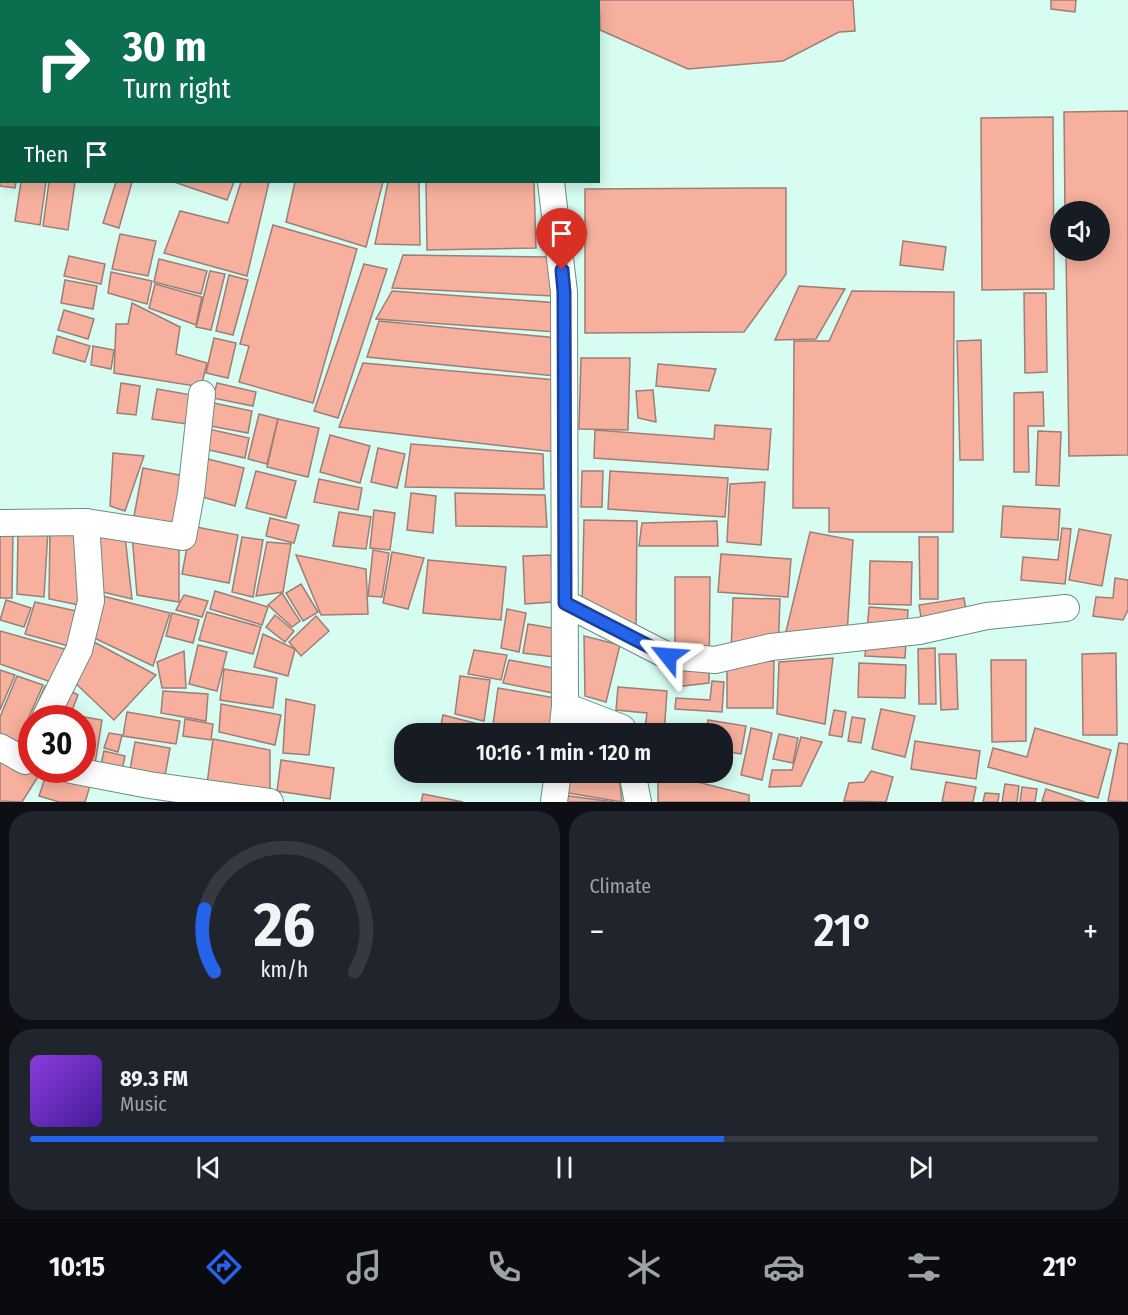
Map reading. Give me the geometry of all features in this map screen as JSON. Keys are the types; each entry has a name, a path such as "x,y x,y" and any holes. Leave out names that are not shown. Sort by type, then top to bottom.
{"street":[{"path":"551,183 564,292 563,723"},
{"path":"0,523 86,522 183,537 191,494 202,394"},
{"path":"52,705 79,650 92,601 86,522"},
{"path":"565,603 668,656 715,660 771,646 919,631 987,616 1066,608"},
{"path":"565,706 609,723"},
{"path":"0,747 18,753"},
{"path":"96,775 149,785 270,802"},
{"path":"554,802 557,783"},
{"path":"634,783 638,802"}],"building":[{"path":"600,0 853,0 855,31 839,32 783,61 688,69 600,30"},
{"path":"1051,0 1076,0 1075,12 1051,9"},
{"path":"1128,111 1128,455 1069,456 1066,261 1110,261 1110,201 1065,201 1064,112"},
{"path":"1053,117 1053,201 1050,201 1050,261 1054,261 1054,289 982,290 981,118"},
{"path":"0,183 16,183 15,188 0,186"},
{"path":"21,183 46,183 40,225 15,221"},
{"path":"49,183 75,183 68,230 43,226"},
{"path":"116,183 132,183 119,228 103,223"},
{"path":"177,183 234,183 227,200"},
{"path":"241,183 269,183 247,276 164,253 180,211 228,223"},
{"path":"295,183 383,183 366,247 286,222"},
{"path":"388,183 419,183 420,245 375,244"},
{"path":"426,183 534,183 536,248 427,250"},
{"path":"786,188 786,274 744,332 585,333 585,189"},
{"path":"273,225 357,249 313,403 239,382 249,346 240,344"},
{"path":"120,234 156,241 148,276 112,269"},
{"path":"903,241 946,247 943,270 900,265"},
{"path":"403,255 552,257 553,296 392,288"},
{"path":"69,256 105,264 101,284 64,276"},
{"path":"159,259 207,271 201,294 154,282"},
{"path":"364,264 387,269 338,418 314,411"},
{"path":"210,271 225,274 211,330 196,327"},
{"path":"111,272 152,281 147,304 108,293"},
{"path":"229,275 248,280 233,335 216,331"},
{"path":"65,280 97,286 93,309 61,303"},
{"path":"155,284 202,297 196,325 149,308"},
{"path":"799,286 845,289 816,339 775,340"},
{"path":"392,291 560,303 556,332 376,319"},
{"path":"852,291 954,292 953,532 829,532 829,508 793,508 794,341 829,341"},
{"path":"1024,293 1046,293 1047,372 1025,373"},
{"path":"132,303 180,327 176,354 207,363 201,387 114,373 116,324 128,324"},
{"path":"64,310 94,319 88,339 58,330"},
{"path":"379,321 558,338 555,376 367,357"},
{"path":"57,336 90,346 85,362 53,353"},
{"path":"214,338 236,343 228,378 206,373"},
{"path":"981,340 983,460 960,460 957,341"},
{"path":"93,346 114,350 111,369 91,365"},
{"path":"581,358 630,358 628,430 579,429"},
{"path":"363,363 556,380 556,452 339,427"},
{"path":"658,364 716,369 709,391 656,386"},
{"path":"121,383 140,386 136,415 117,413"},
{"path":"217,383 256,392 253,406 213,398"},
{"path":"157,389 192,395 187,424 152,419"},
{"path":"653,390 656,422 638,418 636,391"},
{"path":"1043,392 1044,426 1028,426 1029,472 1014,472 1014,393"},
{"path":"209,402 252,411 248,433 205,425"},
{"path":"259,414 278,419 267,464 248,459"},
{"path":"278,419 319,428 308,477 267,467"},
{"path":"715,425 771,429 768,470 594,458 595,430 714,439"},
{"path":"204,428 249,438 245,458 200,448"},
{"path":"1038,431 1061,432 1059,486 1036,485"},
{"path":"330,435 370,446 360,483 320,472"},
{"path":"411,444 543,454 544,489 405,487"},
{"path":"378,448 405,454 397,488 371,482"},
{"path":"113,453 144,456 125,511 110,506"},
{"path":"204,458 244,468 235,506 195,495"},
{"path":"143,468 190,477 181,525 134,516"},
{"path":"256,471 296,481 286,518 246,508"},
{"path":"582,471 603,471 602,507 581,507"},
{"path":"610,471 728,478 725,517 608,509"},
{"path":"319,479 362,488 358,510 314,502"},
{"path":"765,482 761,545 727,542 730,484"},
{"path":"411,493 436,496 433,533 407,530"},
{"path":"455,493 545,495 547,527 456,526"},
{"path":"1003,506 1060,509 1058,540 1001,537"},
{"path":"374,510 395,513 390,550 370,548"},
{"path":"339,512 371,517 366,549 333,546"},
{"path":"270,518 299,525 294,543 266,536"},
{"path":"584,520 637,521 636,632 582,607"},
{"path":"717,521 718,546 639,546 642,523"},
{"path":"191,526 238,535 229,583 182,574"},
{"path":"87,528 125,536 132,599 94,590"},
{"path":"1062,528 1071,529 1065,584 1021,580 1023,557 1058,560"},
{"path":"18,529 48,530 44,597 17,594"},
{"path":"50,529 84,529 89,607 49,599"},
{"path":"1079,529 1111,535 1102,586 1069,580"},
{"path":"0,530 13,530 12,598 0,598"},
{"path":"810,532 853,540 847,634 784,640"},
{"path":"132,534 179,542 179,602 137,595"},
{"path":"242,537 263,540 253,597 232,592"},
{"path":"919,537 938,537 938,599 920,599"},
{"path":"267,542 291,544 283,592 256,596"},
{"path":"373,550 389,553 382,597 368,596"},
{"path":"392,552 424,558 408,609 383,603"},
{"path":"721,554 791,559 788,597 718,592"},
{"path":"296,555 366,569 368,614 321,615"},
{"path":"551,555 553,602 525,604 523,556"},
{"path":"428,560 506,567 501,620 423,613"},
{"path":"870,561 912,562 911,605 869,604"},
{"path":"675,577 710,577 709,683 675,687"},
{"path":"1115,578 1128,580 1128,610 1123,620 1093,616 1096,597 1113,598"},
{"path":"301,584 318,612 303,621 286,593"},
{"path":"215,591 268,607 262,625 210,609"},
{"path":"282,593 300,621 292,627 268,605"},
{"path":"95,594 170,613 153,666 88,635"},
{"path":"184,595 208,601 202,617 176,610"},
{"path":"733,598 780,599 778,654 731,653"},
{"path":"964,598 967,616 922,623 919,605"},
{"path":"6,600 31,608 24,627 0,620"},
{"path":"35,602 81,612 72,647 25,634"},
{"path":"869,607 908,610 905,658 865,656"},
{"path":"507,609 526,613 519,652 501,648"},
{"path":"207,612 261,627 253,654 199,640"},
{"path":"172,613 199,620 193,643 166,636"},
{"path":"275,615 294,631 285,642 266,627"},
{"path":"316,616 329,631 301,656 289,642"},
{"path":"528,624 558,629 554,657 523,653"},
{"path":"0,631 68,650 54,683 0,664"},
{"path":"263,634 295,649 288,676 254,667"},
{"path":"584,636 620,645 606,702 585,696"},
{"path":"94,642 156,675 114,720 70,678"},
{"path":"198,645 227,652 217,691 189,684"},
{"path":"935,648 936,704 919,704 918,649"},
{"path":"474,650 507,655 501,680 468,674"},
{"path":"184,651 186,688 162,688 157,662"},
{"path":"1116,653 1117,735 1083,735 1082,654"},
{"path":"939,654 956,654 958,709 941,710"},
{"path":"833,658 825,724 777,714 779,662"},
{"path":"509,660 554,668 553,693 503,683"},
{"path":"991,660 1026,660 1026,741 992,742"},
{"path":"727,661 774,661 773,708 727,708"},
{"path":"859,663 906,665 905,698 858,697"},
{"path":"224,669 277,678 273,708 220,700"},
{"path":"0,670 15,675 0,710"},
{"path":"17,676 43,685 34,705 18,705 18,742 15,749 0,741 0,717"},
{"path":"460,676 490,680 484,721 455,714"},
{"path":"712,681 724,682 722,712 675,709 676,698 710,700"},
{"path":"45,686 56,690 49,705 37,705"},
{"path":"62,686 78,695 74,705 54,705"},
{"path":"618,687 667,691 665,723 646,723 647,713 616,710"},
{"path":"498,688 556,698 552,723 493,723"},
{"path":"163,691 208,694 206,721 161,713"},
{"path":"286,699 315,705 309,755 283,753"},
{"path":"221,704 281,715 275,745 219,732"},
{"path":"881,709 915,716 905,757 872,749"},
{"path":"834,710 846,712 842,737 829,735"},
{"path":"127,712 180,721 176,744 123,736"},
{"path":"571,714 591,723 570,723"},
{"path":"443,715 475,723 441,723"},
{"path":"852,717 865,719 861,743 848,741"},
{"path":"96,719 102,720 96,758"},
{"path":"185,719 213,724 211,740 183,736"},
{"path":"708,720 727,723 708,723"},
{"path":"733,724 746,726 741,754 733,753"},
{"path":"751,728 772,733 762,780 741,775"},
{"path":"1035,728 1111,750 1098,798 988,767 993,748 1027,757"},
{"path":"109,733 122,735 118,752 104,748"},
{"path":"779,734 798,738 793,763 773,759"},
{"path":"801,737 822,742 801,786 769,787 772,770 792,770"},
{"path":"213,739 270,750 270,796 207,784"},
{"path":"915,741 980,751 976,779 911,769"},
{"path":"135,742 170,748 165,776 130,770"},
{"path":"1119,743 1128,744 1128,802 1108,801"},
{"path":"0,750 18,762 18,783 34,783 22,802 0,801"},
{"path":"104,751 125,756 122,770 101,765"},
{"path":"281,760 334,768 330,799 277,791"},
{"path":"871,771 893,777 886,802 844,801 849,783 864,782"},
{"path":"946,782 976,787 973,802 942,802"},
{"path":"43,783 81,783 90,786 85,802 59,802 39,796"},
{"path":"563,783 620,783 622,802 562,792"},
{"path":"658,783 702,783 749,795 749,802 658,802"},
{"path":"1005,784 1019,786 1017,802 1002,802"},
{"path":"1022,787 1037,789 1035,802 1020,802"},
{"path":"1046,789 1085,802 1042,801"},
{"path":"985,793 999,794 998,802 983,802"},
{"path":"423,794 463,802 421,802"},
{"path":"562,795 614,802 560,802"}],"route":[{"path":"562,270 564,292 565,603 668,656"}]}
